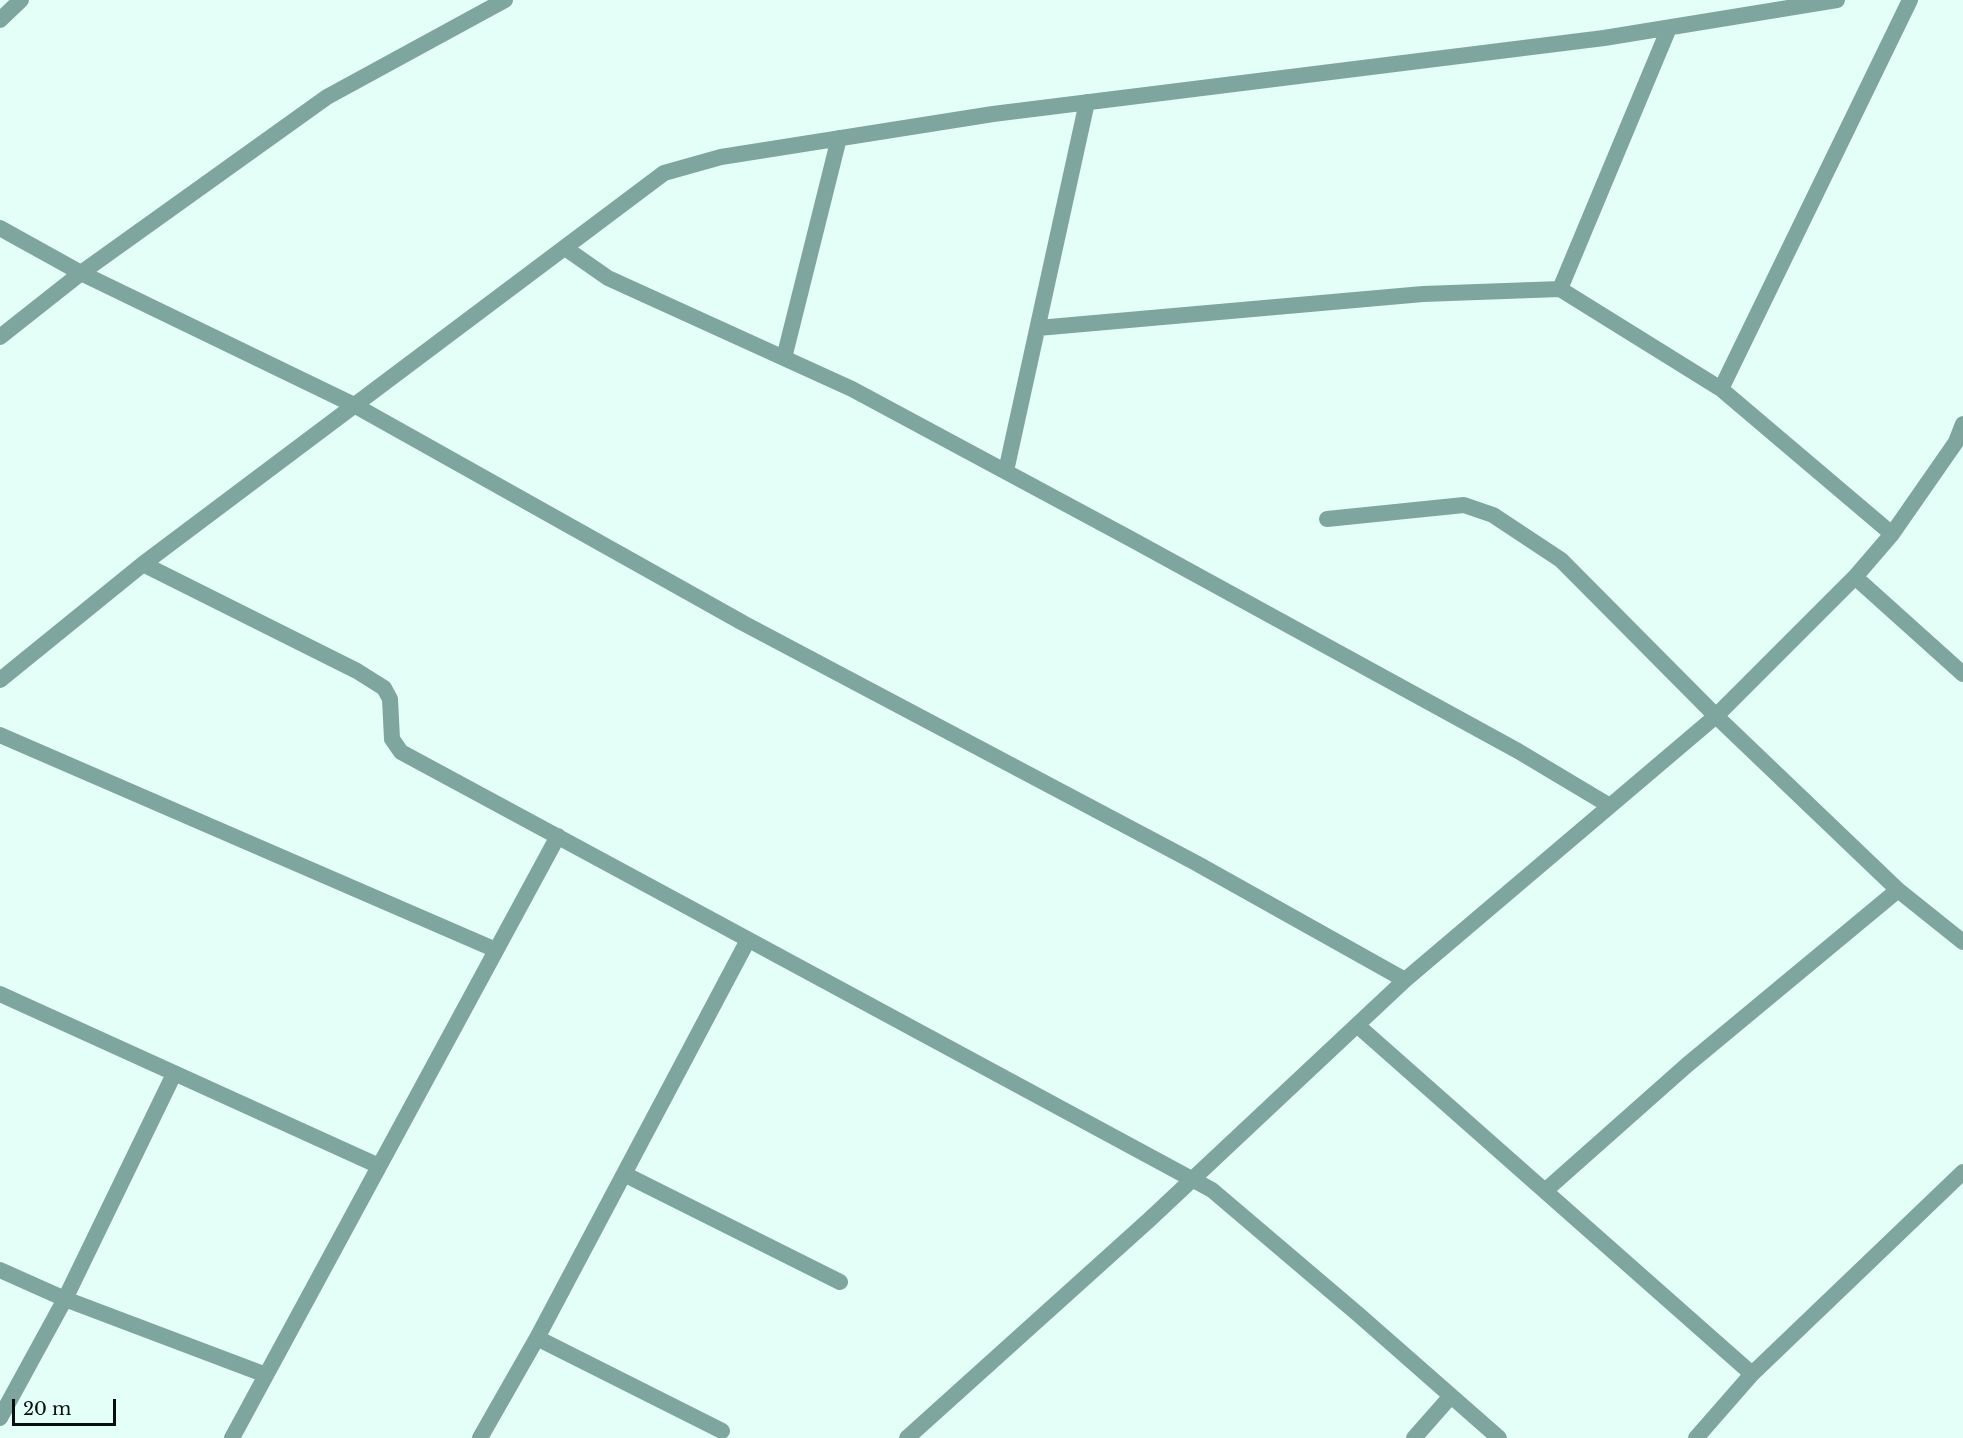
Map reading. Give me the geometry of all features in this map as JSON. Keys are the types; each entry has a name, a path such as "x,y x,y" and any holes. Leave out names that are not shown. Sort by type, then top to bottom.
{"street":[{"path":"0,20 21,0"},
{"path":"0,336 81,273 327,97 505,0"},
{"path":"0,680 142,564 664,173 721,157 993,114 1593,40 1837,0"},
{"path":"1721,389 1910,0"},
{"path":"1560,289 1669,28"},
{"path":"1006,471 1087,102"},
{"path":"784,358 839,138"},
{"path":"0,228 81,273 354,405 743,623 1196,863 1405,980"},
{"path":"565,248 608,278 852,389 1006,471 1518,751 1610,806"},
{"path":"1038,328 1424,294 1560,289 1721,389 1892,534"},
{"path":"907,1438 1192,1179 1405,980 1716,716 1855,577 1892,534 1959,443 1963,424"},
{"path":"1327,519 1464,505 1493,515 1561,560 1716,716 1898,890 1963,942"},
{"path":"142,564 357,671 384,688 390,699 392,739 401,752 1212,1190 1499,1438"},
{"path":"1855,577 1963,674"},
{"path":"0,735 496,950"},
{"path":"232,1438 558,836"},
{"path":"1546,1190 1687,1065 1898,890"},
{"path":"480,1438 537,1338 748,940"},
{"path":"0,994 379,1166"},
{"path":"1357,1025 1752,1374"},
{"path":"0,1418 65,1299 174,1074"},
{"path":"1696,1438 1752,1374 1963,1172"},
{"path":"624,1174 840,1282"},
{"path":"0,1269 65,1299 266,1376"},
{"path":"537,1338 722,1431"},
{"path":"1414,1438 1451,1396"}]}
